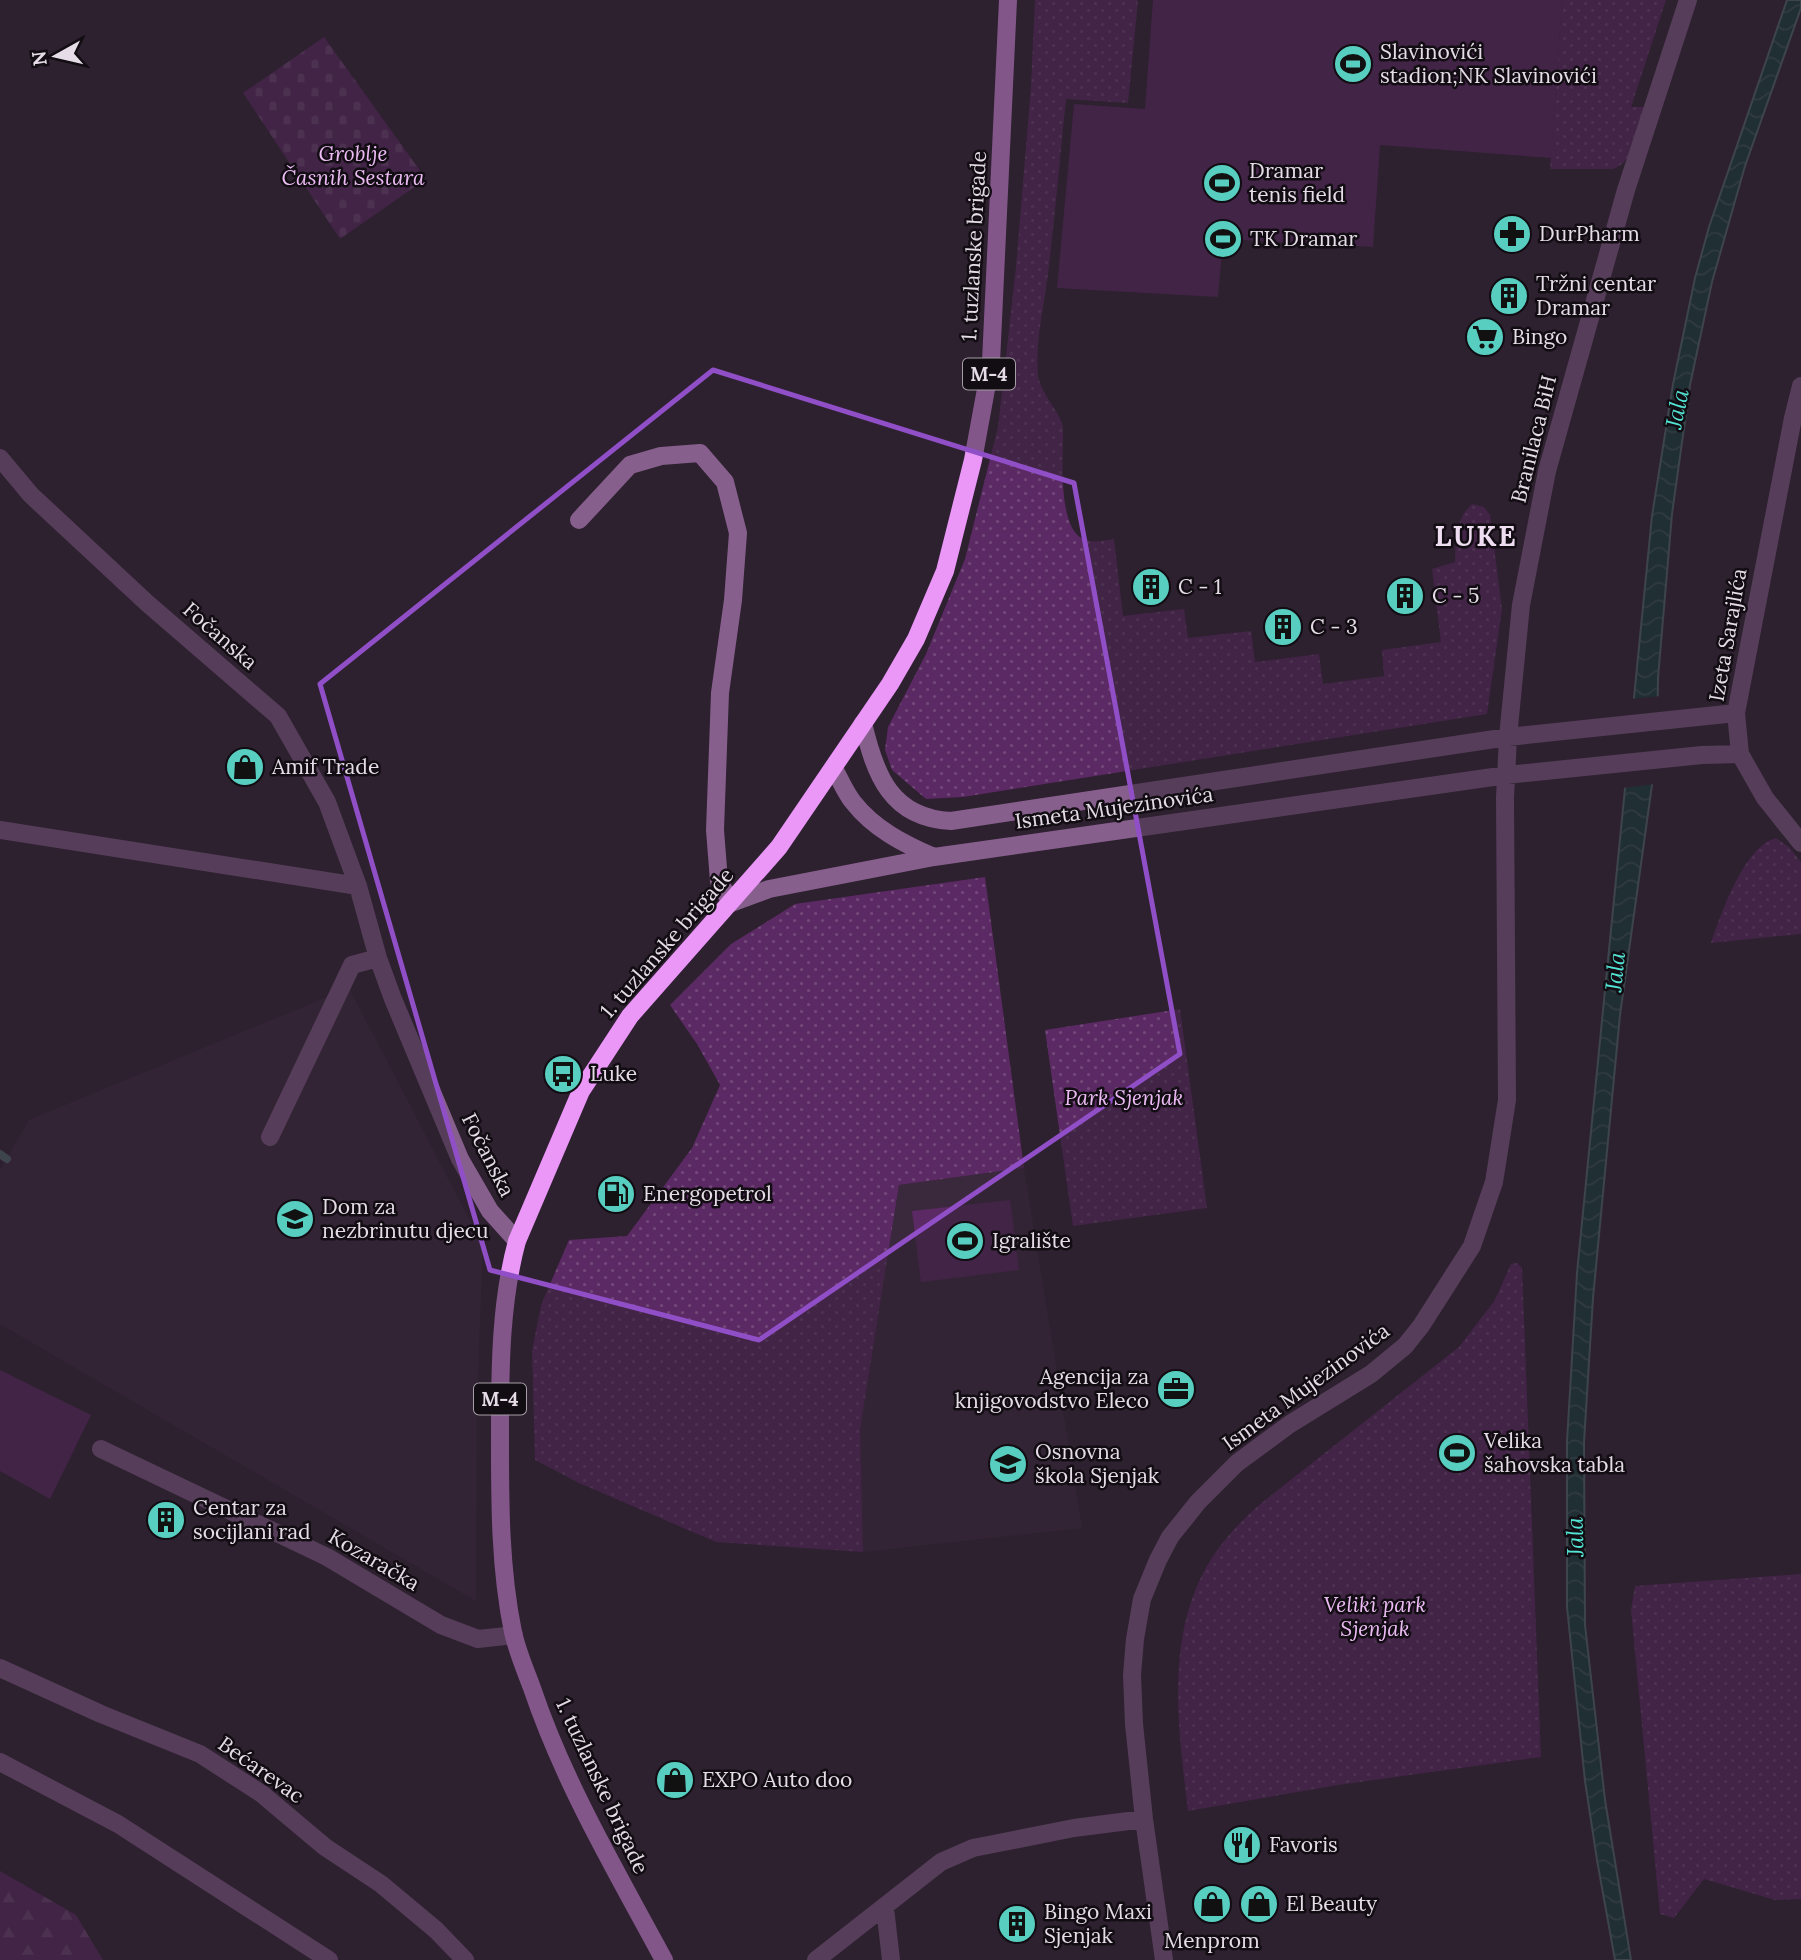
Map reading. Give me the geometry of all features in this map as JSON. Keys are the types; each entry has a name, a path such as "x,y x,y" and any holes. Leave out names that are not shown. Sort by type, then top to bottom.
{"main road":[{"name":"1. tuzlanske brigade","path":"664,1960 578,1798 542,1717 514,1635 499,1521 500,1386 504,1322 512,1261 517,1241 581,1091 630,1016 779,847 834,769 916,639 945,571 973,460 991,362 1008,0"}],"street":[{"name":"Branilaca BiH","path":"1507,775 1508,737 1521,605 1547,471 1626,190 1688,0"},
{"name":"Izeta Sarajlića","path":"1801,386 1797,419 1737,713 1740,754 1765,798 1801,843"},
{"path":"579,520 629,465 661,456 700,453 725,482 738,533 733,600 720,693 715,830 719,881 731,903"},
{"name":"Fočanska","path":"0,458 31,495 118,576 278,716 327,802 358,886 393,999 460,1158 490,1211 517,1241"},
{"name":"Ismeta Mujezinovića","path":"863,723 878,774 903,806 930,820 951,821 1508,737 1737,713"},
{"name":"Ismeta Mujezinovića","path":"731,903 769,889 934,858 1507,775 1702,755 1740,754"},
{"path":"834,769 853,802 877,825 896,840 934,858"},
{"name":"Ismeta Mujezinovića","path":"1164,1960 1134,1724 1132,1675 1142,1599 1170,1538 1198,1502 1237,1463 1290,1424 1371,1374 1405,1346 1421,1326 1472,1246 1494,1182 1507,1100 1507,775"},
{"path":"0,830 358,886"},
{"path":"270,1137 352,965 378,957"},
{"name":"Kozaračka","path":"101,1449 327,1557 441,1625 478,1639 514,1635"},
{"name":"Bećarevac","path":"0,1668 200,1754 262,1794 325,1847 380,1884 436,1930 465,1960"},
{"path":"0,1762 118,1824 329,1960"},
{"path":"816,1960 941,1862 973,1848 1074,1828 1144,1819"},
{"path":"885,1908 891,1960"}],"highlighted area":[{"path":"713,370 1074,483 1180,1054 759,1340 490,1270 320,684"}],"shaded area":[{"path":"349,988 483,1246 477,1396 476,1601 0,1324 0,1170 29,1120"},
{"path":"1024,1168 1082,1528 863,1552 860,1430 899,1185"}],"green space":[{"path":"1035,0 1138,0 1128,103 1066,99 1037,362 1040,382 1062,422 1063,488 1069,520 1074,531 1083,539 1114,539 1123,616 1184,609 1188,638 1251,631 1255,662 1319,654 1323,684 1384,676 1382,650 1441,642 1432,569 1455,562 1462,516 1472,504 1484,507 1490,515 1502,609 1487,714 963,797 926,799 892,770 885,750 888,727 926,654 965,559 998,427 1016,267 1031,86"},
{"path":"1153,0 1562,0 1551,158 1380,145 1373,247 1223,239 1218,297 1057,288 1074,104 1145,109"},
{"path":"1562,0 1666,0 1631,107 1647,107 1639,134 1626,159 1613,169 1550,169"},
{"name":"Groblje Časnih Sestara","path":"324,37 426,179 340,239 243,93"},
{"path":"1776,838 1789,847 1801,862 1801,934 1711,943 1744,867 1764,844"},
{"path":"985,877 1024,1168 899,1185 860,1430 863,1552 716,1542 579,1483 535,1460 532,1351 541,1305 569,1240 627,1236 692,1148 720,1085 697,1044 670,1005 731,944 795,904"},
{"name":"Park Sjenjak","path":"1180,1009 1207,1208 1073,1226 1045,1030"},
{"name":"Igralište","path":"1010,1200 1019,1270 921,1282 912,1211"},
{"name":"Veliki park Sjenjak","path":"1517,1263 1522,1268 1541,1757 1338,1785 1188,1811 1179,1713 1181,1647 1197,1585 1213,1556 1224,1541 1264,1501 1459,1347 1495,1300 1511,1264"},
{"path":"0,1370 91,1415 50,1499 0,1471"},
{"name":"Velika šahovska tabla","path":"1466,1432 1476,1466 1448,1474 1438,1439"},
{"path":"1801,1574 1801,1899 1775,1900 1704,1879 1674,1918 1660,1914 1631,1610 1635,1586"},
{"path":"0,1871 76,1915 103,1960 0,1960"}],"water":[{"name":"Jala","path":"1787,0 1801,0 1801,8 1745,166 1712,282 1690,385 1672,514 1658,678 1657,749 1620,1015 1593,1298 1584,1442 1585,1625 1605,1800 1631,1960 1615,1960 1585,1781 1567,1607 1567,1441 1577,1273 1652,516 1673,384 1695,278 1709,227"}],"pier":[{"path":"1661,696 1660,749 1655,784 1622,788 1630,699"}],"waterway":[{"path":"0,1154 7,1159"}],"place":[{"name":"Slavinovići stadion;NK Slavinovići","path":"1353,64"},
{"name":"Dramar tenis field","path":"1222,183"},
{"name":"DurPharm","path":"1512,234"},
{"name":"TK Dramar","path":"1223,239"},
{"name":"Tržni centar Dramar","path":"1509,296"},
{"name":"Bingo","path":"1485,337"},
{"name":"C - 1","path":"1151,587"},
{"name":"C - 5","path":"1405,596"},
{"name":"C - 3","path":"1283,627"},
{"name":"Amif Trade","path":"245,767"},
{"name":"Luke","path":"563,1074"},
{"name":"Energopetrol","path":"616,1194"},
{"name":"Dom za nezbrinutu djecu","path":"295,1219"},
{"name":"Igralište","path":"965,1241"},
{"name":"Agencija za knjigovodstvo Eleco","path":"1176,1389"},
{"name":"Velika šahovska tabla","path":"1457,1453"},
{"name":"Osnovna škola Sjenjak","path":"1008,1464"},
{"name":"Centar za socijlani rad","path":"166,1520"},
{"name":"EXPO Auto doo","path":"675,1780"},
{"name":"Favoris","path":"1242,1845"},
{"name":"Menprom","path":"1212,1904"},
{"name":"El Beauty","path":"1259,1904"},
{"name":"Bingo Maxi Sjenjak","path":"1017,1924"}],"district":[{"name":"LUKE","path":"1476,536"}]}
